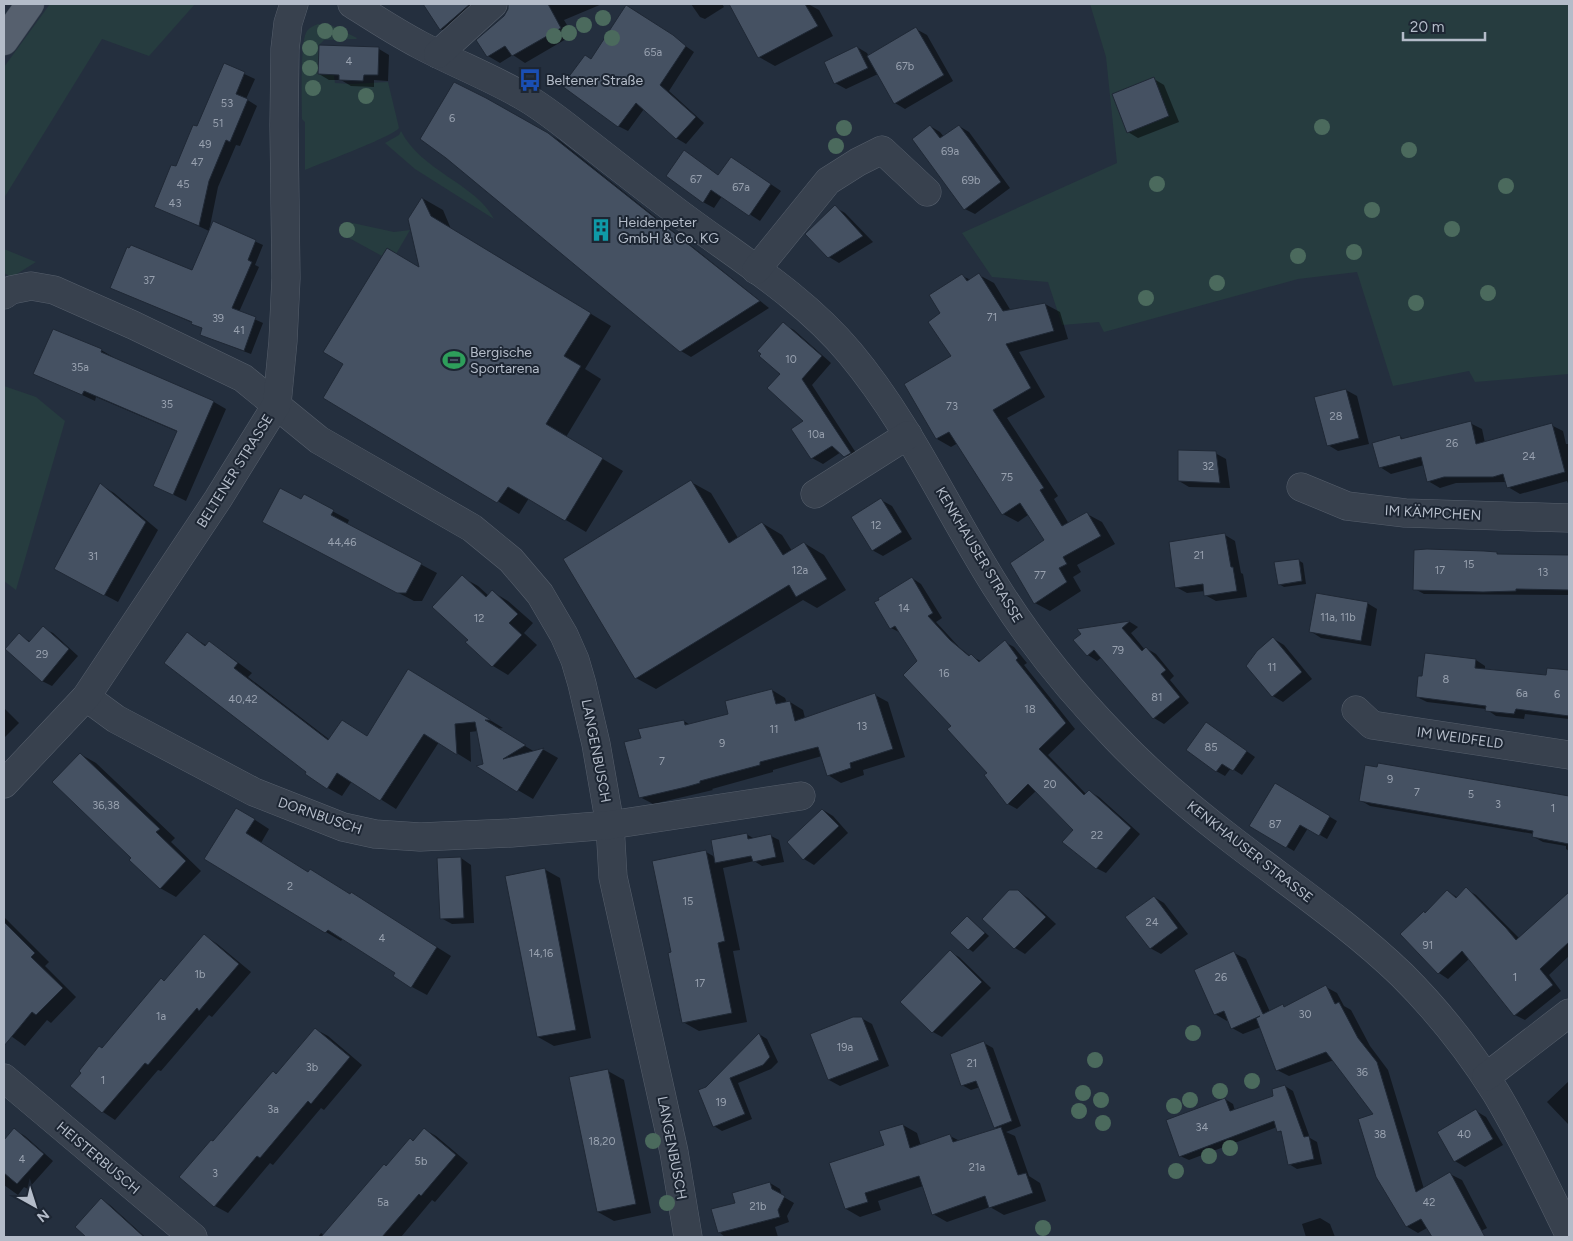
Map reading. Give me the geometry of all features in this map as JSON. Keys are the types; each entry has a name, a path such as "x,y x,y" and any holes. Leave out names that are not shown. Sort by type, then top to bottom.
{"main road":[{"path":"4,41 30,4"}],"street":[{"name":"BELTENER STRASSE","path":"4,784 86,697 218,499 276,404 283,341 286,278 285,49 288,23 294,4"},
{"name":"KENKHAUSER STRASSE","path":"352,4 417,44 527,98 799,303 840,341 874,383 908,435 1000,594 1044,655 1094,716 1140,762 1234,842 1341,922 1401,974 1454,1033 1486,1077 1512,1122 1569,1234"},
{"path":"438,54 492,4"},
{"path":"756,270 828,181 858,162 882,150 927,192"},
{"name":"LANGENBUSCH","path":"4,295 11,290 31,286 54,290 133,325 242,378 319,440 472,528 526,575 553,614 564,635 582,684 596,744 610,825 613,878 674,1152 688,1237"},
{"path":"815,494 908,435"},
{"name":"IM KÄMPCHEN","path":"1301,487 1347,506 1405,513 1569,518"},
{"name":"DORNBUSCH","path":"86,697 116,719 254,792 351,829 375,834 420,837 511,833 610,825 801,796"},
{"name":"IM WEIDFELD","path":"1356,710 1372,725 1569,755"},
{"path":"1486,1077 1569,1013"},
{"name":"HEISTERBUSCH","path":"4,1078 193,1237"}],"green space":[{"path":"50,4 195,4 149,56 102,39 4,198 4,67"},
{"path":"1090,4 1569,4 1569,374 1475,382 1469,371 1393,386 1357,272 1298,279 1104,332 1099,322 1062,325 1048,282 992,277 962,233 1117,163 1106,57"},
{"path":"318,24 333,26 357,38 324,40 319,45 318,74 334,75 335,83 388,82 399,128 371,143 305,170 305,122 302,119 303,49 307,31"},
{"path":"401,131 421,157 475,196 494,219 415,169 385,143 399,135"},
{"path":"348,222 394,232 410,230 396,254 387,248 382,256 340,233 339,230 343,224"},
{"path":"4,249 36,262 12,277 4,273"},
{"path":"4,386 36,397 65,421 16,590 4,581"}],"building":[{"path":"423,4 470,4 440,30"},
{"path":"508,4 548,4 561,28 512,56 505,46 487,57 476,40 504,16 508,9"},
{"path":"729,4 805,4 818,26 758,58"},
{"path":"626,5 673,35 686,46 660,85 696,117 676,139 636,103 618,127 562,86 585,55 591,59"},
{"path":"916,27 944,75 894,104 867,56"},
{"path":"319,45 379,47 378,75 364,75 363,81 339,80 339,75 318,74"},
{"path":"857,46 868,68 834,84 824,62"},
{"path":"224,63 245,72 236,94 248,99 230,142 226,140 209,181 199,226 154,207 171,165 176,166 193,125 197,126"},
{"path":"1154,77 1169,116 1127,133 1112,94"},
{"name":"Heidenpeter GmbH & Co. KG","path":"454,82 548,133 760,301 680,352 446,158 420,139"},
{"path":"930,125 940,138 959,125 1001,182 964,210 912,139"},
{"path":"684,150 718,175 731,157 771,184 749,216 711,190 703,203 666,176"},
{"name":"Bergische Sportarena","path":"422,197 431,216 591,313 564,356 581,366 546,424 603,458 565,521 508,487 497,503 323,398 343,364 323,352 387,248 419,267 408,219"},
{"path":"835,205 863,236 828,258 805,234"},
{"path":"213,221 256,240 248,260 252,262 232,308 256,317 244,351 200,335 202,328 191,324 192,322 110,288 127,247 129,248 131,245 192,270"},
{"path":"979,273 1003,311 1045,303 1054,331 1006,344 1031,388 993,410 1044,488 1040,490 1062,526 1087,512 1101,536 1063,557 1067,564 1059,568 1067,582 1034,604 1010,563 1044,540 1020,503 1002,515 949,432 936,439 904,384 951,356 928,322 940,313 929,295 962,274 967,281"},
{"path":"783,322 822,356 802,379 851,453 844,457 832,446 811,459 791,429 803,421 767,388 780,374 759,356 761,354 757,351"},
{"path":"53,329 102,349 101,352 214,401 173,495 153,486 177,431 84,391 82,395 33,374"},
{"path":"1346,389 1359,438 1327,446 1314,397"},
{"path":"1471,421 1476,444 1552,423 1565,472 1507,488 1503,474 1493,477 1444,477 1427,482 1421,457 1379,468 1372,443 1400,435 1401,439"},
{"path":"1178,450 1216,451 1220,483 1178,481"},
{"path":"691,480 729,543 762,522 783,555 804,542 827,579 796,597 789,585 635,679 563,559"},
{"path":"100,483 146,522 104,596 54,569"},
{"path":"280,488 301,499 304,494 334,510 331,515 422,563 406,593 397,593 262,522"},
{"path":"881,498 902,532 872,551 851,517"},
{"path":"1225,533 1237,591 1204,596 1203,584 1175,588 1169,542"},
{"path":"1414,550 1484,551 1497,552 1497,554 1569,555 1569,590 1516,589 1516,591 1483,592 1413,590"},
{"path":"1299,559 1302,581 1278,585 1274,562"},
{"path":"462,575 486,597 492,590 518,614 509,623 522,635 492,667 465,642 468,640 432,607"},
{"path":"912,577 933,613 928,616 950,640 969,656 971,654 979,662 1005,640 1018,658 1016,660 1066,723 1039,749 1084,795 1089,790 1131,828 1096,869 1062,842 1073,830 1028,784 1007,805 984,775 987,773 947,729 951,726 903,675 917,661 895,626 890,629 874,602"},
{"path":"1316,593 1368,602 1361,641 1309,632"},
{"path":"1130,621 1122,628 1142,651 1146,647 1166,670 1161,674 1180,697 1153,719 1094,650 1087,656 1073,640 1081,634 1077,629"},
{"path":"43,626 69,649 42,682 5,649 19,633 29,642"},
{"path":"187,632 205,646 209,641 238,663 234,668 328,740 342,720 367,736 408,669 491,720 485,720 526,745 503,759 544,748 517,792 476,766 483,764 475,722 455,724 457,755 424,734 380,801 337,773 327,789 305,774 306,772 164,663"},
{"path":"1273,637 1302,672 1272,697 1246,666 1257,651"},
{"path":"1425,653 1476,659 1475,668 1546,675 1547,668 1569,670 1569,716 1516,709 1514,714 1485,711 1486,706 1416,697 1418,676 1422,676"},
{"path":"772,689 776,704 790,701 795,721 875,693 893,749 850,763 851,768 827,776 818,747 760,762 760,765 700,781 700,783 686,787 639,798 624,742 641,738 638,729 684,720 685,725 728,714 725,701"},
{"path":"1206,722 1247,751 1233,771 1222,764 1216,772 1186,750"},
{"path":"80,753 160,829 156,832 186,861 160,889 129,860 131,858 52,782"},
{"path":"1378,763 1569,796 1569,844 1532,837 1533,831 1359,801 1365,765 1377,767"},
{"path":"1275,783 1330,816 1319,836 1300,825 1286,848 1249,826"},
{"path":"236,808 255,819 246,833 308,872 310,869 350,894 351,892 437,947 411,988 393,976 395,973 328,930 325,933 204,859"},
{"path":"822,809 839,826 803,860 787,842"},
{"path":"747,833 748,839 771,834 776,857 753,862 751,856 715,863 711,840"},
{"path":"706,850 725,941 718,943 732,1013 682,1023 668,953 671,952 652,861"},
{"path":"461,857 464,918 440,919 437,858"},
{"path":"545,868 576,1030 537,1037 505,876"},
{"path":"1466,887 1516,940 1569,892 1569,942 1540,969 1553,985 1514,1016 1462,951 1438,974 1400,934 1424,911 1425,913 1447,890 1456,898"},
{"path":"1009,890 1018,890 1046,917 1014,949 982,919"},
{"path":"1154,896 1178,928 1150,949 1125,917"},
{"path":"967,916 985,933 968,950 950,933"},
{"path":"4,922 35,953 31,957 63,988 36,1015 32,1012 4,1046"},
{"path":"204,934 239,964 199,1011 197,1008 148,1065 145,1063 102,1113 70,1086 81,1073 79,1071 99,1046 102,1048 161,978 164,981"},
{"path":"950,950 982,982 932,1033 900,1002"},
{"path":"1234,951 1263,1014 1283,1004 1284,1007 1326,985 1335,1004 1339,1002 1358,1038 1377,1062 1416,1192 1450,1172 1485,1237 1432,1237 1421,1219 1406,1227 1376,1177 1358,1119 1373,1114 1326,1052 1276,1071 1256,1018 1260,1016 1231,1029 1224,1011 1214,1015 1194,970"},
{"path":"853,1017 862,1017 879,1060 828,1080 810,1034"},
{"path":"315,1028 350,1057 311,1104 308,1101 260,1158 257,1156 214,1207 179,1177 211,1140 213,1141 273,1071 276,1074"},
{"path":"759,1033 770,1057 763,1065 730,1078 745,1114 713,1127 698,1090 706,1087"},
{"path":"984,1041 1012,1121 994,1128 976,1081 961,1086 950,1054"},
{"path":"608,1069 636,1204 597,1212 569,1077"},
{"path":"1285,1085 1304,1137 1309,1136 1314,1159 1288,1165 1281,1131 1277,1132 1274,1121 1179,1157 1166,1120 1225,1098 1230,1111 1273,1096 1272,1089"},
{"path":"1476,1109 1493,1139 1454,1162 1437,1132"},
{"path":"903,1124 910,1148 950,1134 953,1142 1001,1127 1018,1175 1026,1173 1033,1193 989,1208 985,1196 932,1215 919,1176 865,1193 868,1202 845,1209 829,1163 884,1145 879,1131"},
{"path":"14,1128 44,1154 17,1184 4,1173 4,1140"},
{"path":"424,1128 456,1155 421,1196 419,1194 382,1237 321,1237 384,1164 386,1166 410,1138 413,1141"},
{"path":"770,1182 772,1189 785,1196 778,1210 780,1217 718,1233 711,1209 735,1203 732,1193"},
{"path":"101,1198 144,1237 86,1237 75,1227"}],"place":[{"name":"Beltener Straße","path":"530,80"},
{"name":"Heidenpeter GmbH & Co. KG","path":"601,230"},
{"name":"Bergische Sportarena","path":"454,360"}]}
